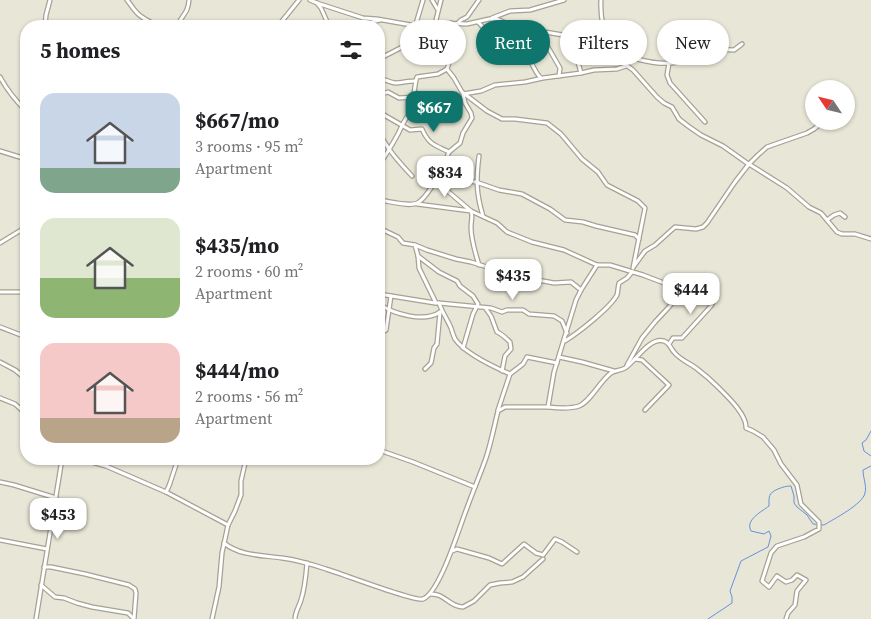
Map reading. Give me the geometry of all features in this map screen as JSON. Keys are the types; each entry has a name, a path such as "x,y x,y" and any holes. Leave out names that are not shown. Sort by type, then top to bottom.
{"street":[{"path":"46,20 50,0"},
{"path":"127,0 145,20"},
{"path":"180,20 188,10 189,0"},
{"path":"283,20 299,0"},
{"path":"310,0 364,18 400,23"},
{"path":"418,20 424,0"},
{"path":"432,0 438,10"},
{"path":"436,20 441,0"},
{"path":"461,20 467,17 479,0"},
{"path":"489,19 510,11 530,10 564,0"},
{"path":"600,0 602,20"},
{"path":"318,3 326,20"},
{"path":"483,20 499,20"},
{"path":"729,50 734,50 742,44"},
{"path":"385,56 400,48"},
{"path":"550,51 560,68 559,76"},
{"path":"385,155 401,125 412,111 417,77 438,74 447,69 448,65"},
{"path":"532,65 541,78"},
{"path":"579,65 581,73"},
{"path":"669,65 667,75 670,83 705,122"},
{"path":"463,94 486,90 495,85 525,82 594,70 617,69 626,66 633,70 664,104 672,107 679,119 701,135 723,146 787,188 820,213 837,232 855,234 871,239"},
{"path":"417,204 438,178 449,152 460,143 472,118 463,94 447,69"},
{"path":"0,77 3,84 20,105"},
{"path":"385,80 396,83 415,81"},
{"path":"385,93 388,92 400,98 414,98"},
{"path":"463,94 502,119 547,123 561,134 582,159 598,172 607,185 638,201 645,208 632,270"},
{"path":"385,116 410,130 422,129 430,143 449,152"},
{"path":"565,341 605,309 616,296 620,283 627,278 645,251 675,228 696,229 703,227 749,164 767,147 812,130"},
{"path":"385,143 412,176"},
{"path":"0,151 20,157"},
{"path":"479,156 476,182 483,216"},
{"path":"438,178 476,182 499,190 522,194 545,206 565,220 583,222 635,235 640,239"},
{"path":"435,182 471,211 473,246 479,265"},
{"path":"385,201 471,211 497,223 507,232 532,242 564,250 597,265 610,265 632,270 677,288 692,283 714,298 713,302 682,338 673,338 669,344"},
{"path":"827,220 840,213 845,217"},
{"path":"0,243 20,231"},
{"path":"385,231 398,237 404,243 472,262 499,273 554,283 571,282 581,290"},
{"path":"416,245 419,268 451,328 454,338 463,348 478,359 510,374"},
{"path":"418,256 440,272 456,280 460,286 473,296 478,304 463,348"},
{"path":"548,406 557,363 576,300 597,265"},
{"path":"625,368 642,338 678,295 677,288"},
{"path":"0,292 20,292"},
{"path":"385,295 437,303 491,308 502,312 507,310 523,310 528,314 554,316 562,321 567,333"},
{"path":"385,331 391,296"},
{"path":"385,308 400,314 419,318 422,316 435,316 441,311"},
{"path":"486,308 497,332 510,342 510,349 502,371"},
{"path":"425,369 431,363 434,348 437,344 441,311"},
{"path":"0,327 20,335"},
{"path":"498,411 505,407 548,406 559,408 578,406 588,400 596,388 611,373 625,368 656,341 664,341 669,344 674,353 710,379 727,396 740,411 746,428 763,437 797,485 801,504 819,522 819,529 804,537 777,546 772,553 762,581 769,587 777,576 786,582 792,580 797,575 806,580 797,591 795,605 788,613 786,619"},
{"path":"224,543 230,548 241,552 307,563 408,597 422,599 430,594 440,578 451,551 486,458 510,374 523,364 527,357 557,363"},
{"path":"559,357 615,371"},
{"path":"635,359 642,360 669,385 645,410"},
{"path":"0,362 20,374"},
{"path":"0,398 15,404 20,409"},
{"path":"385,452 475,487"},
{"path":"36,619 61,465"},
{"path":"104,465 166,492 228,526"},
{"path":"166,492 176,465"},
{"path":"212,619 217,599 224,543 228,526 240,495 245,465"},
{"path":"0,482 56,498"},
{"path":"451,551 457,549 489,558 502,564 524,544 536,553 544,555 556,539 577,552"},
{"path":"0,540 47,549"},
{"path":"430,594 439,594 455,606 463,607 474,600 490,585 500,582 512,582 523,577 543,559"},
{"path":"295,619 303,590 307,563"},
{"path":"44,567 129,585 136,593 134,619"},
{"path":"41,585 55,597 128,614 134,619"}],"waterway":[{"path":"871,431 862,443 864,451 871,456"},
{"path":"708,619 732,603 730,591 741,561 768,547 771,536 769,531 764,534 751,531 750,523 769,506 769,498 772,492 791,486 794,503 797,507 807,515 813,524 824,525 848,511 863,497 866,488 863,470 871,466"}]}
